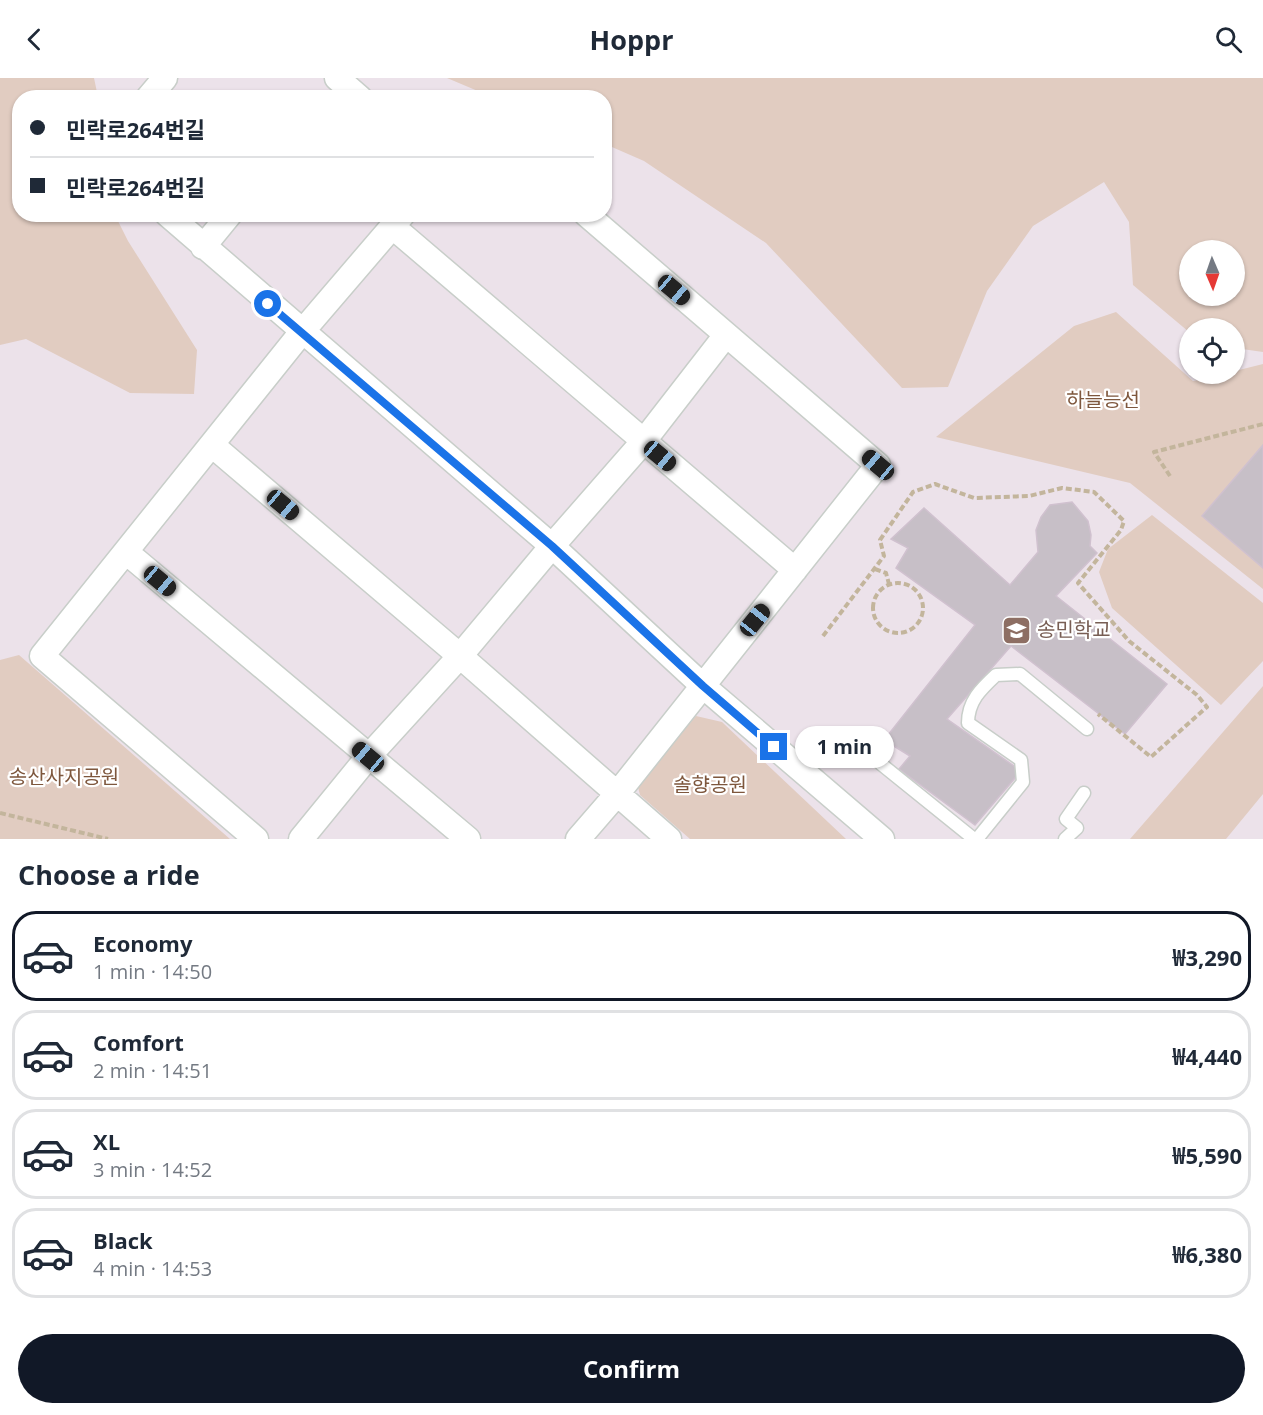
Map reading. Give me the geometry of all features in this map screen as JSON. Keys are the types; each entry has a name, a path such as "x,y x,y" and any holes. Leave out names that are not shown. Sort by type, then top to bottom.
{"street":[{"path":"155,90 165,78"},
{"path":"176,222 301,333 552,546 703,686 882,839"},
{"path":"203,247 223,222"},
{"path":"256,839 42,656 301,333 397,222"},
{"path":"399,222 643,442 795,570"},
{"path":"578,839 617,794 878,465 595,222"},
{"path":"301,839 368,757 460,656 643,442 726,335"},
{"path":"212,445 460,656 669,839"},
{"path":"126,552 468,839"}],"lane":[{"path":"881,764 975,839 1023,782 1021,760 968,723 968,712 977,692 996,675 1020,674 1083,726"},
{"path":"1065,839 1077,828 1066,819 1083,793"}],"path":[{"path":"1170,476 1154,452 1263,424"},
{"path":"823,636 884,556 880,540 913,492 935,484 974,498 1029,496 1062,488 1094,492 1124,520 1121,530 1078,583 1129,641 1208,707 1151,757 1094,710 1083,726"},
{"path":"874,569 886,573 889,584"},
{"path":"889,584 909,584 921,595 924,611 921,619 910,630 893,633 879,624 874,616 874,599 878,592 889,584"},
{"path":"0,813 108,839"}],"green space":[{"path":"0,78 94,78 97,90 12,90 12,222 118,222 128,241 197,350 194,394 130,393 26,339 0,345"},
{"path":"447,78 1263,78 1263,352 1245,349 1245,318 1179,318 1179,324 1133,285 1129,222 1104,182 1033,226 987,291 948,387 902,388 766,243 644,161 612,147 612,90 475,90"},
{"name":"하늘능선","path":"1116,312 1179,368 1179,384 1245,384 1245,368 1263,364 1263,589 1130,483 936,437 1074,326"},
{"path":"1152,515 1263,603 1263,661 1221,705 1112,608 1099,572 1108,549"},
{"name":"송산사지공원","path":"19,655 230,839 0,839 0,660"},
{"path":"1263,686 1263,794 1226,839 1130,839"},
{"name":"솔향공원","path":"696,716 722,722 846,839 690,839 640,795 637,783"}],"building":[{"path":"1263,445 1263,568 1202,516"},
{"path":"1072,502 1088,521 1091,535 1090,546 1097,553 1056,596 1167,684 1125,734 1011,646 947,719 1021,771 975,825 899,769 910,756 884,740 975,625 896,568 908,548 891,539 924,508 1010,585 1038,552 1036,530 1041,517 1050,505"}],"place":[{"name":"송민학교","path":"1016,630"}],"route":[{"path":"268,304 552,546 703,686 774,747"}]}
